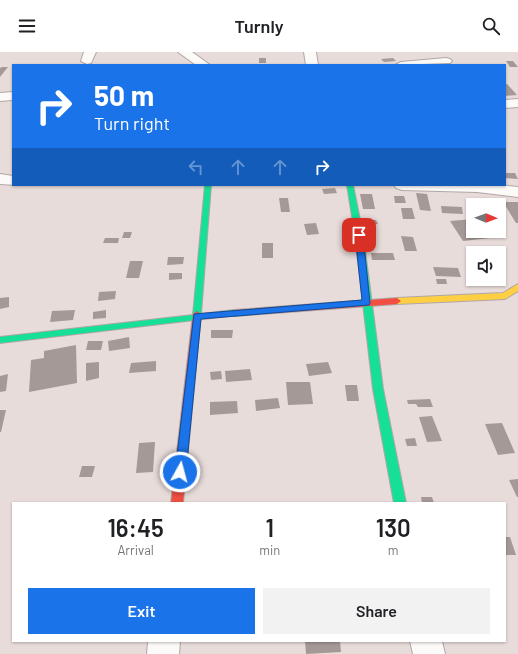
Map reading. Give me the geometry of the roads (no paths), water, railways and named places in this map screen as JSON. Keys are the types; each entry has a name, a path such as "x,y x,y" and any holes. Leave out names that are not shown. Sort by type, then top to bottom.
{"street":[{"path":"184,52 202,64"},
{"path":"310,52 312,64"},
{"path":"412,64 446,61 439,52"},
{"path":"0,97 12,96"},
{"path":"506,104 518,103"},
{"path":"0,179 12,181"},
{"path":"177,502 197,316 208,186"},
{"path":"350,186 359,235 366,303 378,389 400,502"},
{"path":"476,186 518,192"},
{"path":"0,340 197,316 366,303 505,296 518,287"},
{"path":"163,654 164,642"},
{"path":"426,642 429,654"}]}
